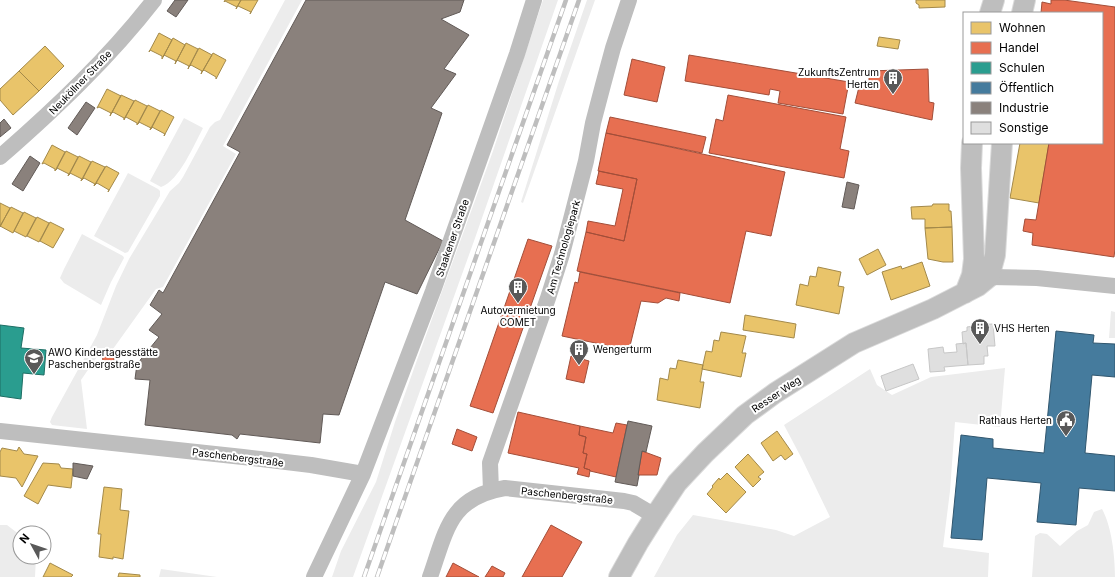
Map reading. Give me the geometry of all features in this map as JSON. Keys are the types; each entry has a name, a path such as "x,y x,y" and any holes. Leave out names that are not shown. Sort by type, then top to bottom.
{"main road":[{"path":"990,12 994,0"},
{"path":"1022,12 1025,0"},
{"path":"965,293 972,274 974,259 971,168 972,144"},
{"path":"989,277 995,255 1002,144"},
{"name":"Resser Weg","path":"619,577 638,543 677,483 705,453 745,415 775,393 854,343 934,309 978,286 989,277"}],"street":[{"name":"Neuköllner Straße","path":"0,157 79,85 130,30 154,0"},
{"name":"Staakener Straße","path":"363,474 433,291 517,54 534,0"},
{"name":"Am Technologiepark","path":"491,491 490,464 562,254 586,161 593,123 603,85 613,48 629,0"},
{"path":"989,277 1037,278 1115,286"},
{"name":"Paschenbergstraße","path":"0,431 311,465 363,474"},
{"path":"314,577 363,474"},
{"name":"Paschenbergstraße","path":"430,577 450,521 466,503 491,491 505,488 624,501 633,503 655,516"}],"shaded area":[{"path":"285,0 302,0 223,146 236,154 163,287 156,289 113,349 101,351 81,380 87,429 52,425 50,422 52,417 97,335 116,286 129,259 170,191 183,177 210,127 215,122 220,120"},
{"path":"543,0 558,0 474,241 353,577 332,577 341,551 376,482 395,422 493,151"},
{"path":"587,0 595,0 523,203 521,202 559,81"},
{"path":"184,118 203,128 191,153 180,170 174,178 161,187 150,181"},
{"path":"128,173 158,189 160,191 160,196 128,252 125,253 94,236"},
{"path":"82,234 123,256 124,258 101,305 64,283 60,278"},
{"path":"1111,311 1115,312 1115,338 1109,338"},
{"path":"1005,368 1000,427 955,422 950,491 943,547 989,553 988,577 654,577 677,535 693,515 776,530 794,536 830,517 784,425 870,369 877,385 892,395 931,377"},
{"path":"1102,509 1108,524 1112,542 1115,577 1032,577 1035,536 1040,533 1047,534 1060,546 1077,531 1088,525 1094,512"},
{"path":"0,525 7,525 12,529 12,565 36,565 35,577 0,577"},
{"path":"161,569 217,577 159,577"}],"building: Wohnen":[{"path":"225,0 241,0 236,9 237,7 225,1 224,2"},
{"path":"241,0 258,0 250,14 251,12 238,6 237,7"},
{"path":"916,0 945,0 945,7 919,8"},
{"path":"159,33 172,40 162,59 162,56 150,50"},
{"path":"879,37 900,40 898,49 877,46"},
{"path":"173,38 185,45 175,64 176,61 164,55"},
{"path":"186,43 198,49 188,69 189,66 177,60"},
{"path":"45,46 64,66 39,91 19,71"},
{"path":"199,48 212,55 201,74 202,71 191,65 189,67"},
{"path":"213,53 226,60 216,79 216,77 204,70 202,72"},
{"path":"19,71 39,91 13,115 0,100 0,89"},
{"path":"107,89 121,96 110,116 111,113 99,107 97,108"},
{"path":"121,95 134,101 124,120 124,118 113,112 111,114"},
{"path":"135,100 147,106 137,125 137,123 126,117 124,119"},
{"path":"148,105 160,111 150,130 151,128 139,122"},
{"path":"161,110 174,117 164,136 165,134 152,127"},
{"path":"1020,144 1049,144 1039,203 1010,198"},
{"path":"52,145 65,152 55,171 55,169 44,163 42,164"},
{"path":"66,151 78,157 68,176 69,174 57,168"},
{"path":"79,156 91,162 81,181 82,179 70,173"},
{"path":"92,161 105,167 94,186 95,184 84,178 82,180"},
{"path":"106,166 119,173 108,192 109,190 97,183 95,185"},
{"path":"0,203 10,208 0,227"},
{"path":"933,204 949,204 952,227 925,228 925,219 912,219 911,207 932,206"},
{"path":"11,207 23,213 13,233 0,226"},
{"path":"24,212 36,218 26,237 14,231"},
{"path":"37,217 49,223 39,242 27,236"},
{"path":"50,222 64,229 53,248 40,241"},
{"path":"952,227 953,262 928,259 925,228"},
{"path":"878,249 886,265 867,275 859,259"},
{"path":"922,262 930,286 891,300 882,272 901,266 902,269"},
{"path":"818,267 841,272 838,286 844,287 839,314 796,305 800,284 808,286 810,276 816,277"},
{"path":"745,315 796,324 794,338 743,330"},
{"path":"721,332 746,336 742,353 746,353 741,377 702,369 706,351 712,352 714,340 719,341"},
{"path":"678,360 703,365 700,382 704,382 700,408 657,400 660,378 668,380 670,368 676,369"},
{"path":"777,431 793,454 785,460 781,455 773,461 761,443"},
{"path":"19,447 24,454 38,456 22,487 16,478 0,476 0,452 2,448 17,451"},
{"path":"748,454 764,472 758,477 761,479 753,487 735,467"},
{"path":"43,463 59,464 61,468 73,469 71,488 48,485 38,504 24,496"},
{"path":"727,473 746,492 726,513 707,494 719,478 720,480"},
{"path":"104,487 122,489 120,510 129,511 123,559 99,557 101,534 98,534"},
{"path":"52,564 73,575 71,577 43,577 49,565"},
{"path":"119,573 140,575 140,577 118,577"}],"building: Handel":[{"path":"1051,0 1064,0 1115,7 1114,257 1032,245 1033,233 1023,231 1025,219 1036,220 1049,144 1103,144 1103,12 1041,12 1042,2 1051,4"},
{"path":"689,55 849,82 843,114 778,103 780,91 770,89 769,95 685,81"},
{"path":"632,59 665,67 657,102 624,95"},
{"name":"ZukunftsZentrum Herten","path":"928,69 929,102 934,103 932,120 855,103 859,87 869,87 869,71"},
{"path":"728,95 846,117 840,149 849,151 844,178 709,153 716,119 723,121"},
{"path":"610,117 706,137 702,153 606,133"},
{"path":"606,133 785,172 771,236 746,231 730,303 577,271 586,232 624,241 637,179 598,171"},
{"path":"599,171 637,179 624,241 586,232 588,221 615,226 623,189 596,184"},
{"name":"Autovermietung COMET","path":"528,239 552,246 493,413 470,406"},
{"path":"580,272 680,293 679,301 666,298 658,303 641,301 629,350 562,336 575,282 578,283"},
{"path":"113,349 114,361 103,362 102,351"},
{"name":"Wengerturm","path":"571,356 589,361 584,383 566,379"},
{"path":"518,412 580,426 579,435 586,437 583,453 587,454 584,468 590,470 589,477 577,474 579,468 508,453"},
{"path":"616,423 627,425 616,477 590,471 584,468 587,454 583,453 586,437 579,435 580,426 613,433"},
{"path":"457,429 477,437 472,451 452,444"},
{"path":"642,451 661,458 657,475 638,475"},
{"path":"551,525 582,542 562,577 522,577"},
{"path":"453,563 479,577 446,577"},
{"path":"492,566 505,573 503,577 485,577"}],"building: Schulen":[{"path":"0,325 24,328 21,348 46,350 44,375 23,373 21,399 0,396"}],"building: Öffentlich":[{"name":"Rathaus Herten","path":"1056,331 1094,335 1093,343 1115,344 1115,377 1092,375 1085,453 1115,456 1115,491 1079,488 1076,525 1037,522 1041,483 987,478 982,540 951,538 961,435 993,439 993,448 1044,453"}],"building: Industrie":[{"path":"175,0 188,0 176,17 167,11"},
{"path":"306,0 464,0 460,12 441,19 469,35 444,69 456,74 431,108 442,113 405,220 443,241 417,294 385,282 339,415 323,414 320,443 240,434 237,439 232,435 145,425 150,380 135,379 137,364 159,337 149,330 162,314 150,305 159,290 163,293 240,152 227,145"},
{"path":"86,102 95,108 77,135 68,128"},
{"path":"4,119 11,128 0,137 0,123"},
{"path":"30,156 40,163 23,191 12,184"},
{"path":"847,182 859,185 854,209 842,207"},
{"path":"628,421 652,426 646,452 642,451 637,486 615,482"},
{"path":"73,463 93,466 87,479 73,476"}],"building: Sonstige":[{"name":"VHS Herten","path":"993,324 995,346 987,346 988,356 984,356 984,364 968,365 966,343 963,344 962,332 967,331 967,327 974,325"},
{"path":"966,343 968,365 944,367 945,371 930,372 928,349 943,347 944,353 957,352 956,344"},
{"path":"913,364 919,379 886,391 881,376"}],"railway":[{"path":"364,577 566,0"},
{"path":"377,577 579,0"}],"place":[{"name":"ZukunftsZentrum Herten","path":"893,95"},
{"name":"Autovermietung COMET","path":"518,304"},
{"name":"VHS Herten","path":"980,345"},
{"name":"Wengerturm","path":"579,366"},
{"name":"AWO Kindertagesstätte Paschenbergstraße","path":"34,375"},
{"name":"Rathaus Herten","path":"1066,437"}]}
